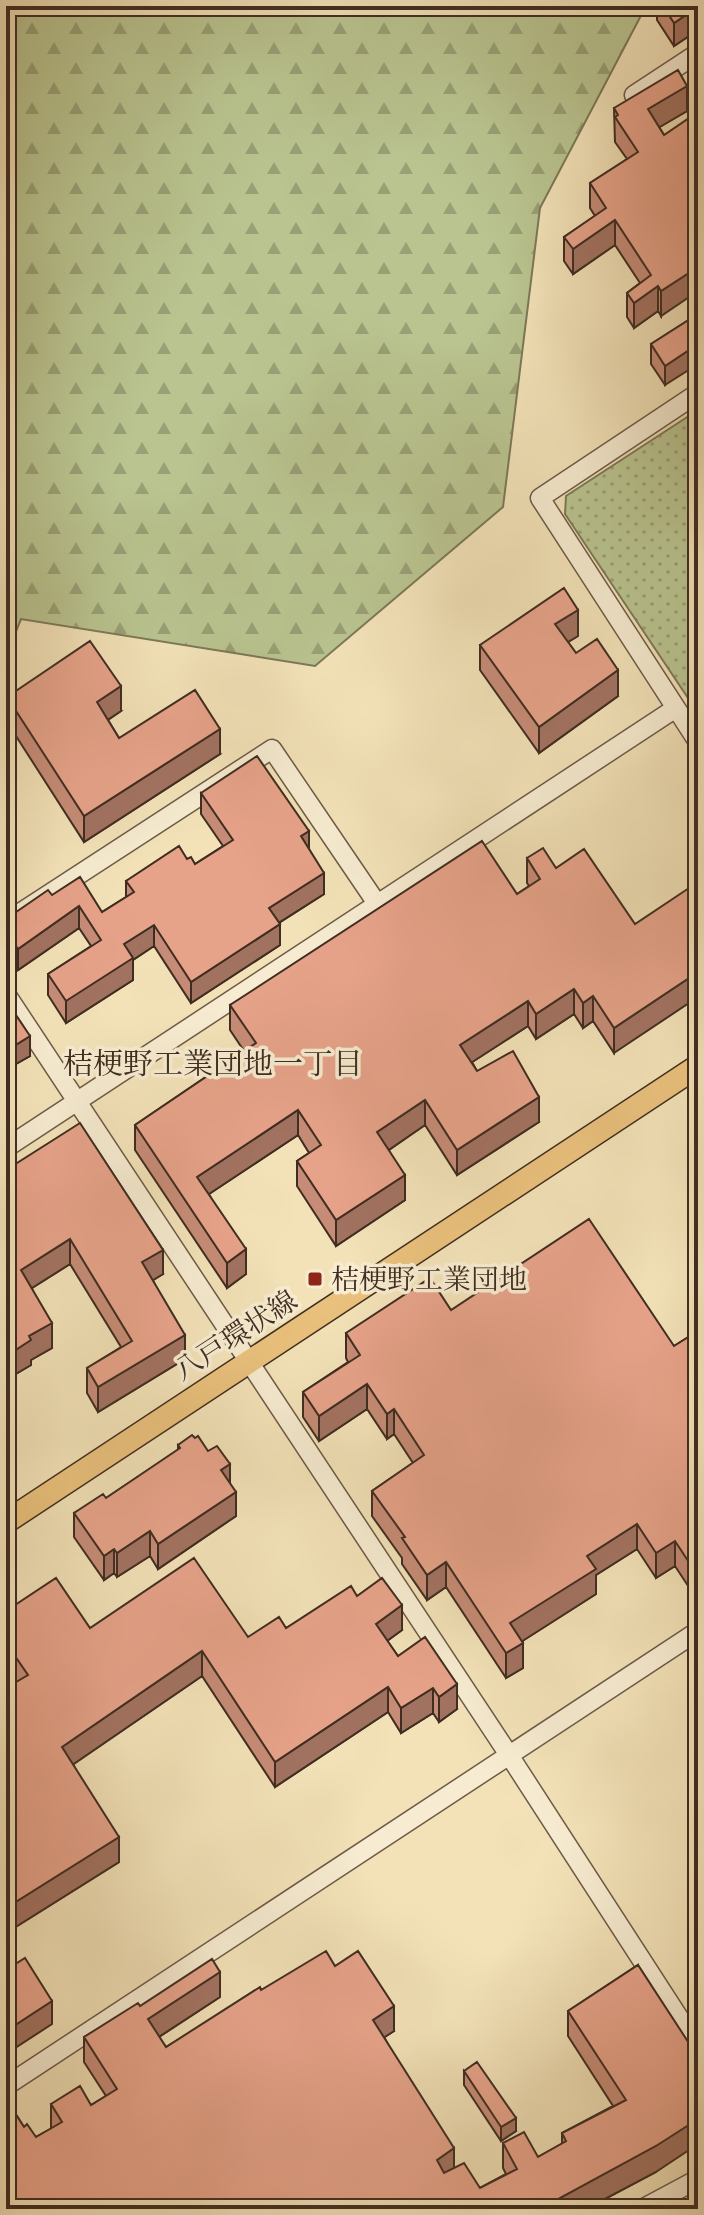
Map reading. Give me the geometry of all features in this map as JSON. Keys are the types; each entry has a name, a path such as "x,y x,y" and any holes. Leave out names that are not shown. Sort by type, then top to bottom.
{"main road":[{"name":"八戸環状線","path":"6,1522 698,1066"}],"street":[{"path":"634,95 698,53"},
{"path":"698,393 540,498 698,742"},
{"path":"6,1148 676,708"},
{"path":"6,922 272,749 378,905"},
{"path":"6,994 509,1755 698,2047"},
{"path":"6,2086 698,1631"},
{"path":"642,2209 698,2179"}],"green space":[{"path":"6,6 646,6 540,208 503,507 315,666 21,619 6,656"},
{"path":"698,410 698,713 565,514 566,496"}],"building":[{"path":"663,6 698,6 698,7 674,23"},
{"path":"678,70 687,86 648,109 664,135 698,112 698,267 661,291 658,286 634,303 627,293 651,275 615,220 573,249 564,237 606,208 590,183 638,152 615,117 618,115 614,108"},
{"path":"698,314 698,344 665,366 651,344"},
{"path":"564,588 578,610 555,624 576,653 597,639 618,670 539,727 480,645"},
{"path":"90,641 121,686 97,702 119,738 195,690 220,729 84,816 7,697"},
{"path":"257,756 309,831 301,836 324,873 269,908 280,924 191,982 154,925 124,944 133,958 66,1001 48,974 101,940 79,906 18,949 6,932 6,919 48,890 52,895 80,877 102,912 134,892 126,881 179,846 187,859 191,857 195,864 233,840 201,793"},
{"path":"482,841 517,894 540,879 527,858 543,848 556,868 584,849 635,924 698,882 698,972 614,1028 593,996 583,1003 574,989 536,1014 528,1001 460,1045 477,1071 513,1051 539,1097 457,1150 425,1100 377,1132 405,1175 336,1220 297,1161 321,1145 298,1110 197,1177 246,1249 227,1263 135,1125 256,1043 230,1005"},
{"path":"6,1000 30,1036 14,1046 6,1033"},
{"path":"80,1123 163,1250 142,1262 185,1335 98,1387 87,1368 132,1341 70,1239 21,1270 52,1323 29,1336 31,1340 14,1351 6,1338 6,1170"},
{"path":"589,1219 674,1346 698,1331 698,1576 675,1541 656,1553 637,1524 587,1556 596,1569 510,1623 523,1643 506,1653 446,1562 427,1575 402,1538 405,1537 372,1491 424,1455 394,1409 387,1414 367,1384 319,1416 303,1392 360,1355 346,1333 430,1278 451,1310"},
{"path":"192,1435 195,1438 198,1436 208,1451 217,1446 230,1464 221,1470 236,1492 158,1544 150,1531 117,1553 114,1549 104,1556 74,1513 103,1494 106,1498 180,1448 178,1445"},
{"path":"194,1558 248,1637 279,1617 286,1628 351,1586 357,1596 382,1578 402,1605 376,1624 398,1656 425,1637 457,1684 439,1697 433,1688 401,1708 388,1687 275,1762 202,1651 62,1747 119,1837 6,1908 6,1688 28,1675 6,1643 6,1611 56,1578 90,1628"},
{"path":"326,1951 335,1966 358,1951 394,2006 373,2020 454,2148 437,2160 444,2173 464,2163 480,2188 517,2169 503,2143 524,2132 538,2157 566,2141 562,2133 626,2100 568,2011 638,1965 698,2057 698,2119 656,2146 540,2209 22,2209 6,2183 6,2099 24,2127 27,2124 36,2137 62,2122 51,2104 80,2086 91,2105 117,2089 84,2037 138,2003 140,2006 212,1959 220,1972 148,2019 166,2047 260,1987 261,1990"},
{"path":"25,1958 52,2001 6,2031 6,1970"},
{"path":"477,2062 516,2118 501,2127 464,2071"}],"place":[{"name":"桔梗野工業団地","path":"315,1279"}],"district":[{"name":"桔梗野工業団地一丁目","path":"213,1064"}]}
